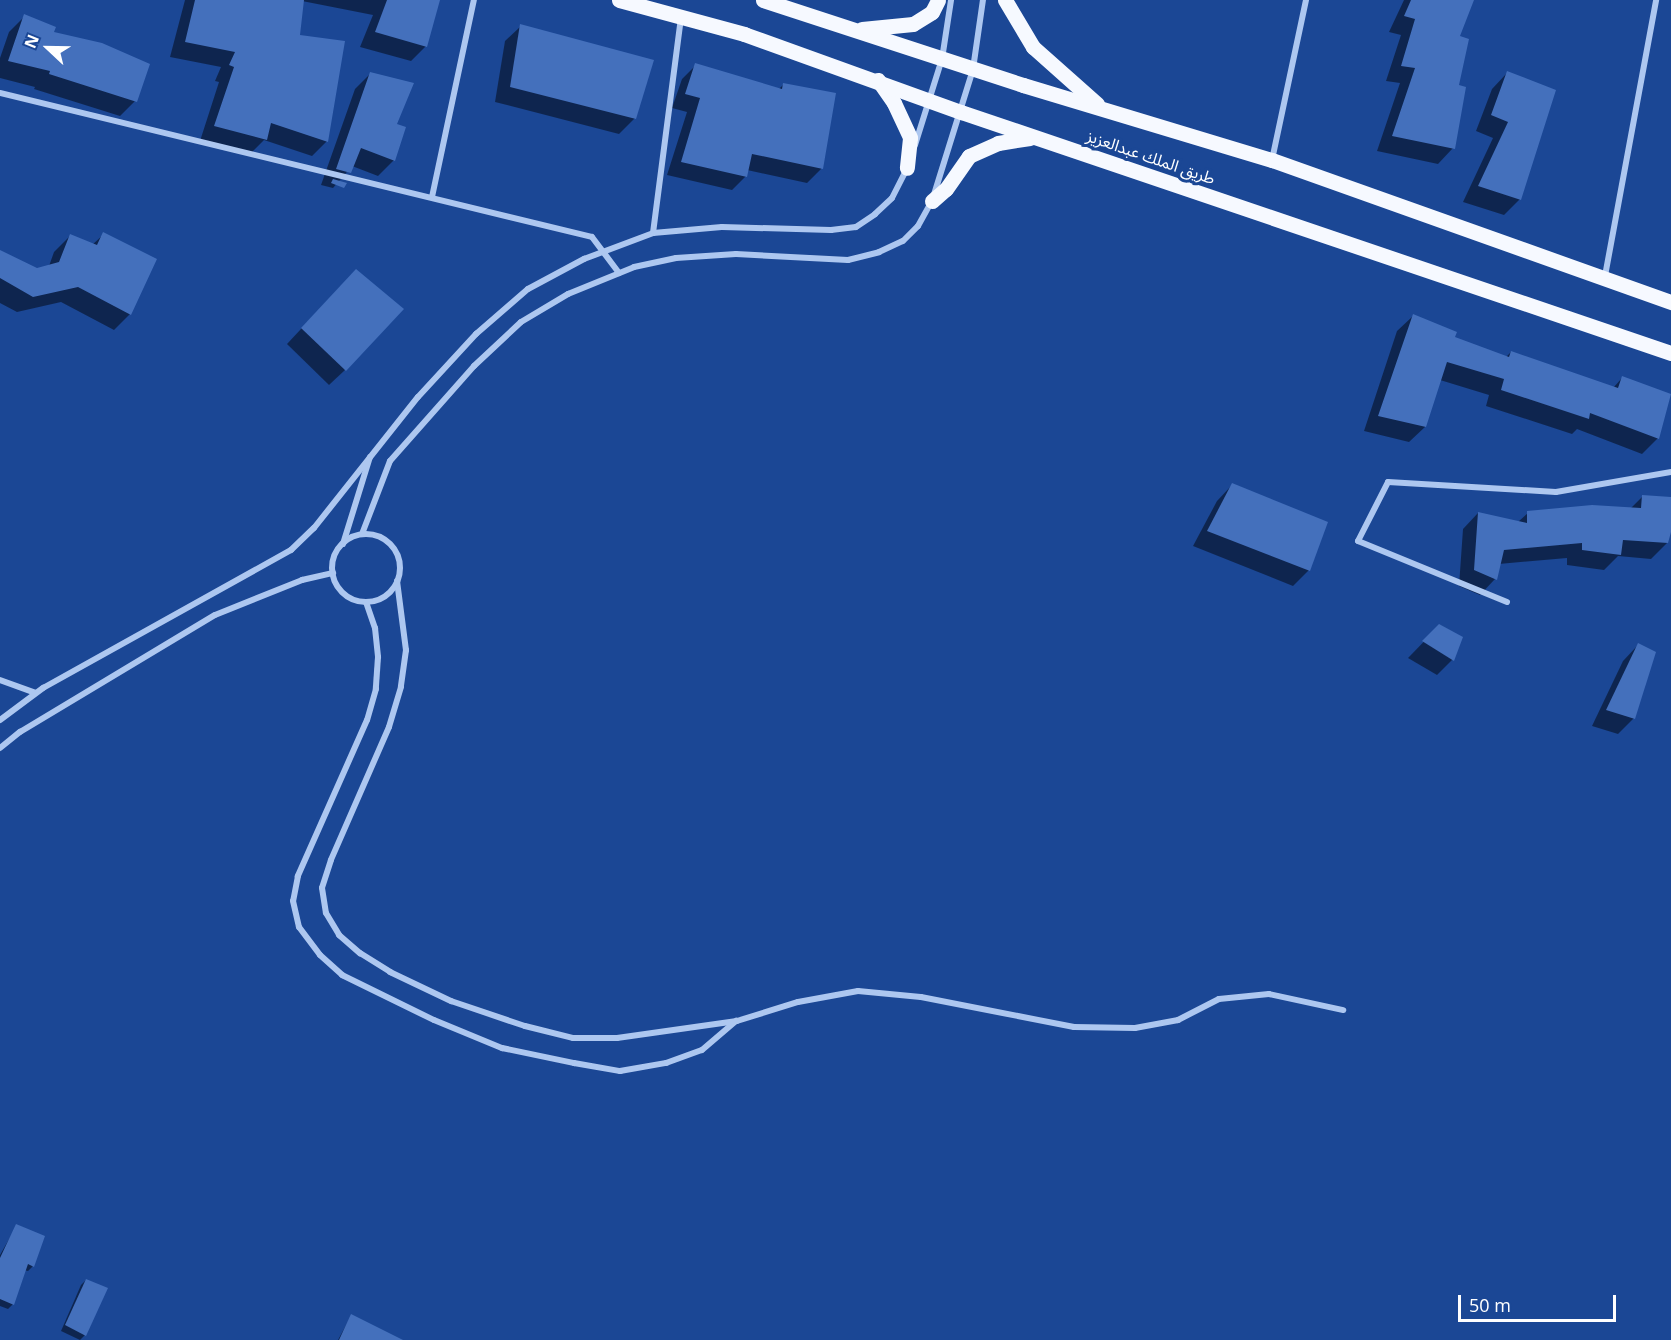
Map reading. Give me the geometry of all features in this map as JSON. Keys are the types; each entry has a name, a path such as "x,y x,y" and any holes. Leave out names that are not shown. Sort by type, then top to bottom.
{"main road":[{"name":"طريق الملك عبدالعزيز","path":"619,0 744,34 878,80 961,112 1671,353"},
{"name":"طريق الملك عبدالعزيز","path":"763,0 1104,110 1272,160 1605,276 1671,302"},
{"path":"853,29 901,27 913,24 932,12 938,0"},
{"path":"1005,0 1033,46 1053,67 1104,110"},
{"path":"878,80 894,103 910,138 907,168"},
{"path":"932,201 946,189 969,156 998,143 1038,138"}],"street":[{"path":"432,197 474,0"},
{"path":"0,720 35,693 291,550 314,528 372,451 476,334 528,289 584,259 652,233 722,227 831,230 856,227 875,214 891,198 907,168 931,100 942,59 951,0"},
{"path":"397,581 382,598 366,602 351,598 342,592 333,573 336,552 343,544 362,534 390,461 474,366 521,322 568,294 634,267 676,258 736,254 848,260 879,252 903,241 918,226 932,201 974,69 983,0"},
{"path":"1272,160 1306,0"},
{"path":"1605,276 1654,0"},
{"path":"652,233 681,17"},
{"path":"0,93 592,237 619,273"},
{"path":"343,544 372,451"},
{"path":"1507,602 1358,541 1388,482 1556,492 1671,472"},
{"path":"362,534 384,540 393,548 398,558 397,581 406,650 401,687 389,727 331,860 322,888 326,912 339,935 360,953 390,972 450,1001 525,1026 573,1038 617,1038 737,1021 798,1002 858,992 921,997 1074,1027 1135,1028 1178,1020 1219,999 1269,994 1343,1011"},
{"path":"0,748 20,732 215,615 302,580 333,573"},
{"path":"366,602 375,628 378,657 376,689 367,720 298,876 292,901 299,927 320,955 342,975 434,1020 502,1048 574,1064 620,1071 666,1063 702,1050 737,1021"},
{"path":"0,680 35,693"}],"building":[{"path":"195,0 304,0 300,35 345,41 328,142 271,123 267,140 214,126 234,67 229,65 235,52 185,42"},
{"path":"387,0 440,0 427,47 375,32"},
{"path":"1411,0 1474,0 1460,36 1469,39 1459,85 1466,87 1455,149 1392,136 1415,68 1401,66 1415,19 1404,16"},
{"path":"24,14 56,27 54,32 102,43 150,64 137,102 49,74 50,71 8,61"},
{"path":"520,24 654,60 636,119 510,87"},
{"path":"695,63 782,89 783,83 836,93 823,169 752,154 747,177 681,162 700,98 685,94"},
{"path":"1507,71 1556,90 1521,200 1478,186 1508,122 1491,115"},
{"path":"370,72 414,83 397,124 406,127 395,161 361,148 351,173 336,169"},
{"path":"333,179 347,183 344,188 331,183"},
{"path":"103,232 157,259 131,315 78,287 33,297 0,278 0,250 37,268 59,262 70,234 97,245"},
{"path":"356,269 404,309 346,371 301,328"},
{"path":"1413,314 1457,332 1455,337 1509,357 1511,351 1618,388 1622,376 1671,394 1659,439 1590,413 1589,419 1501,390 1504,379 1447,362 1426,427 1378,416"},
{"path":"1232,483 1328,522 1310,571 1207,531"},
{"path":"1642,495 1671,497 1671,532 1668,543 1623,540 1621,555 1582,550 1582,543 1504,550 1497,580 1474,570 1478,512 1527,523 1527,511 1592,505 1641,508"},
{"path":"1439,624 1463,637 1454,661 1422,641"},
{"path":"1638,643 1656,652 1635,719 1606,710"},
{"path":"16,1224 45,1236 34,1267 28,1264 14,1305 0,1299 0,1258"},
{"path":"86,1279 108,1288 86,1336 65,1325"},
{"path":"351,1314 403,1340 339,1340"}]}
